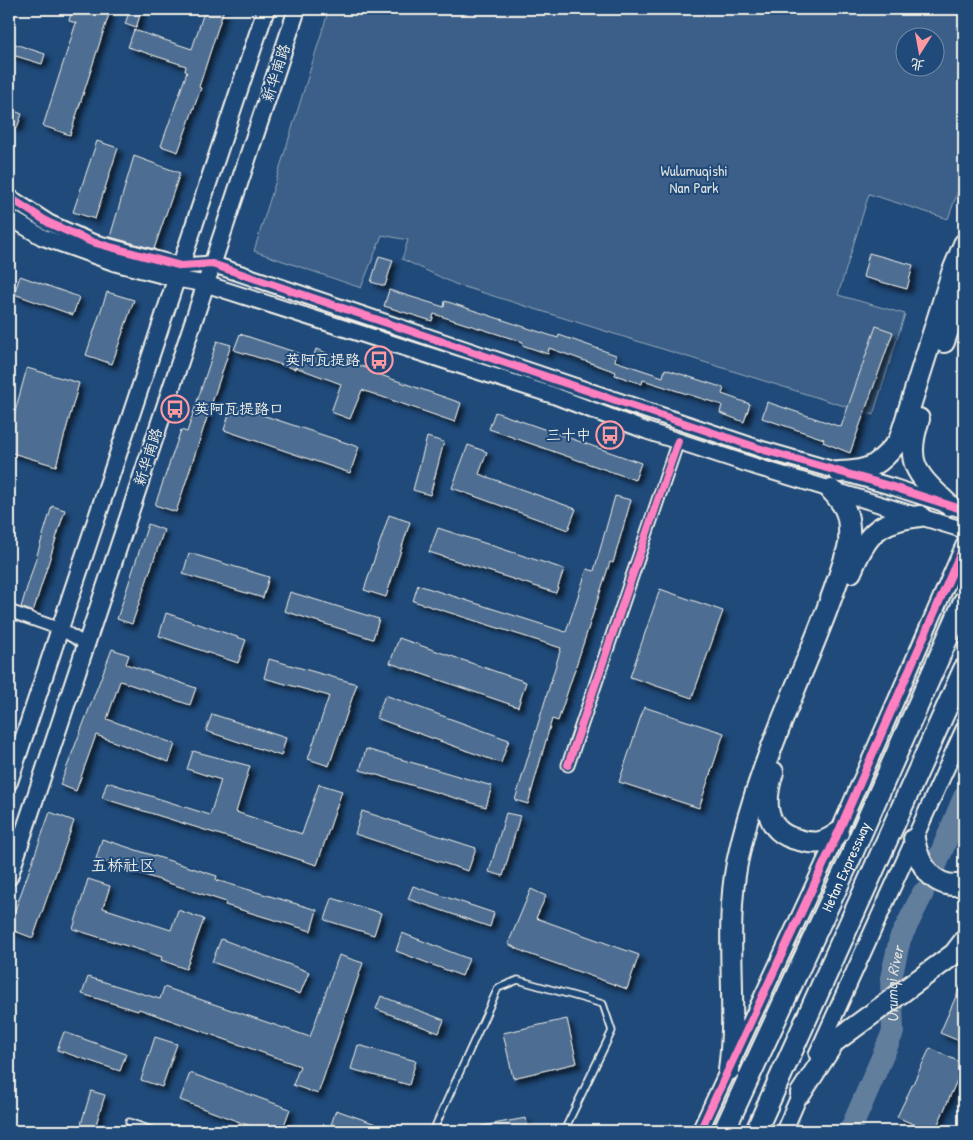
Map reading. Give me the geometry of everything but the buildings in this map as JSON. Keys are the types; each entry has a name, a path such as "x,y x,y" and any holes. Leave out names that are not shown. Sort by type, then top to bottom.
{"highway":[{"path":"957,508 928,484 914,465 912,442 956,291 964,244"},
{"path":"838,833 825,842 812,844 791,839 780,832 771,819 768,800 772,760 849,545 849,516 835,481 881,462 899,441 956,291"},
{"path":"729,1070 733,1020 731,900 744,829 858,555 872,535 885,523 920,516"},
{"name":"Hetan Expressway","path":"724,1131 853,852 964,601"},
{"name":"Hetan Expressway","path":"756,1131 964,669"},
{"path":"914,839 920,863 936,882 956,886 964,884"},
{"path":"801,1093 834,1042 954,954 964,941"}],"main road":[{"name":"新华南路","path":"9,782 266,9"},
{"name":"新华南路","path":"9,877 297,9"}],"street":[{"path":"9,197 49,223 92,242 178,272 206,284 546,393 756,467 835,481 957,508"},
{"path":"9,217 42,237 115,263 178,272 212,264 764,450 920,516 964,530"},
{"path":"568,765 678,441"},
{"path":"700,1131 838,833 964,545"},
{"path":"9,611 60,629 86,644"},
{"path":"784,1131 964,729"}],"lane":[{"path":"433,1131 498,988 518,980 603,1004 612,1031 564,1131"},
{"path":"129,1122 154,1131"}],"green space":[{"name":"Wulumuqishi Nan Park","path":"329,9 964,9 964,174 948,219 869,194 838,295 905,314 873,415 455,284 402,259 408,240 382,235 361,288 254,251"}],"waterway":[{"name":"Urumqi River","path":"936,865 964,797"},
{"name":"Urumqi River","path":"850,1131 893,1032 891,978 900,939 923,893"}],"cycle path":[{"path":"9,197 49,223 92,242 181,266 212,264 764,450 893,487 964,510"},
{"path":"568,765 678,441"},
{"path":"700,1131 838,833 964,545"}],"place":[{"name":"英阿瓦提路","path":"379,360"},
{"name":"英阿瓦提路口","path":"175,409"},
{"name":"三十中","path":"610,435"}],"district":[{"name":"五桥社区","path":"123,865"}]}
